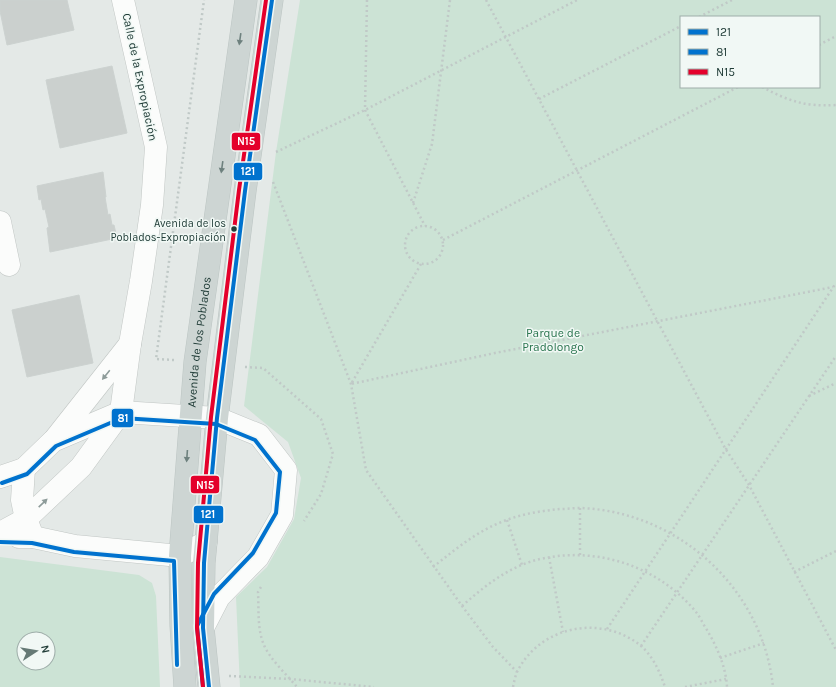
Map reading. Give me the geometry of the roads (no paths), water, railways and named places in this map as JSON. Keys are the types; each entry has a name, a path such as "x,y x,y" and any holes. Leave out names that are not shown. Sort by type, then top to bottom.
{"main road":[{"name":"Avenida de los Poblados","path":"185,687 181,625 180,556 190,417 195,362 246,0"},
{"path":"209,682 203,628 204,563 217,418 245,191 272,0"}],"street":[{"name":"Calle de la Expropiación","path":"0,534 30,528 81,467 121,412 152,205 156,147 123,0"},
{"path":"0,222 9,265"},
{"name":"Calle de la Expropiación","path":"53,441 130,344"},
{"path":"0,477 24,469 53,441 121,412 217,418 260,435 286,470 282,514 258,557 219,597 203,628"},
{"path":"24,469 22,500 30,528 75,546 180,556 206,542"}],"place":[{"name":"Avenida de los Poblados-Expropiación","path":"234,229"}],"park label":[{"name":"Parque de Pradolongo","path":"553,340"}]}
